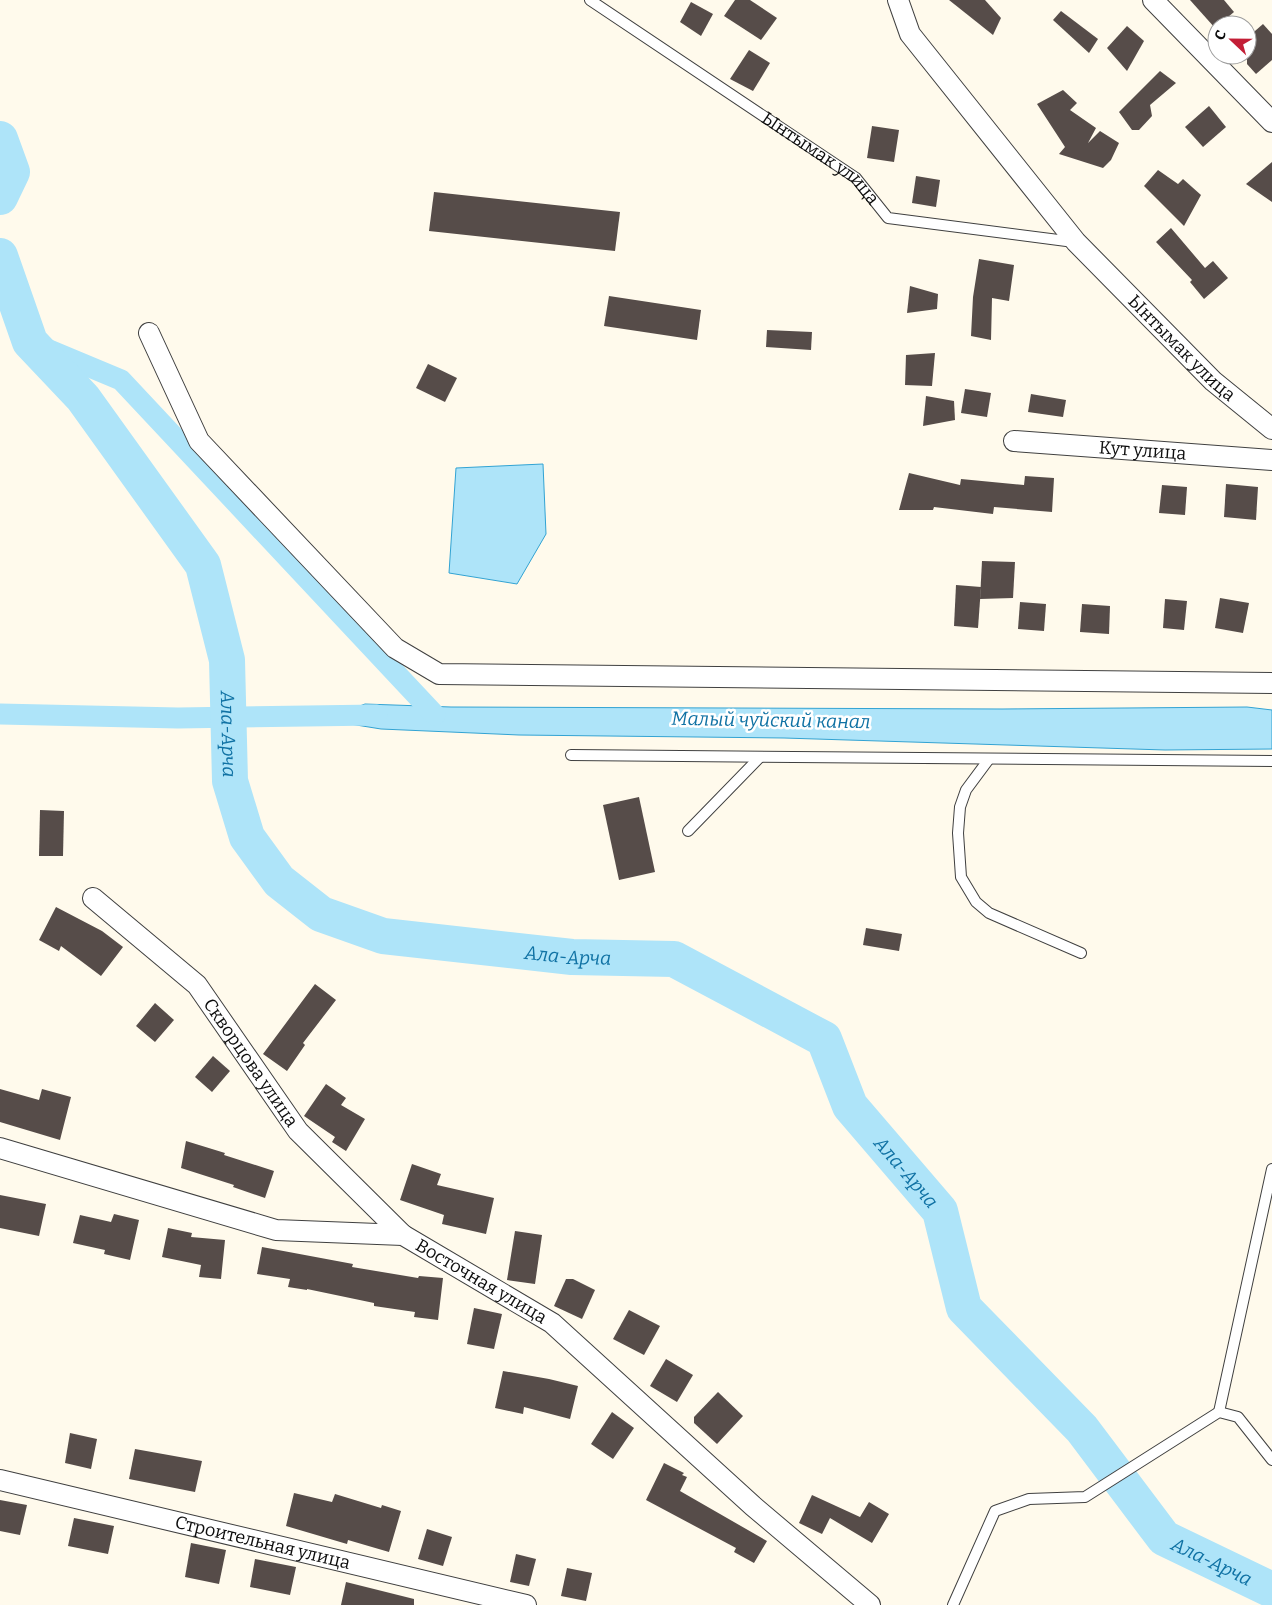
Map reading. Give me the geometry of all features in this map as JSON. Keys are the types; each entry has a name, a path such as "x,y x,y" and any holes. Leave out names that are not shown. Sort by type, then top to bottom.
{"street":[{"name":"Ынтымак улица","path":"898,0 910,34 1076,242 1213,381 1272,429"},
{"path":"1153,0 1272,122"},
{"path":"149,333 199,441 395,648 439,674 1272,682"},
{"name":"Кут улица","path":"1014,441 1272,460"},
{"name":"Скворцова улица","path":"93,898 197,985 298,1131 403,1235"},
{"name":"Восточная улица","path":"0,1148 276,1230 403,1235 552,1323 753,1506 868,1604"},
{"name":"Строительная улица","path":"0,1480 526,1605"}],"lane":[{"name":"Ынтымак улица","path":"590,0 856,178 888,218 1076,242"},
{"path":"571,755 1272,761"},
{"path":"688,831 760,757"},
{"path":"989,758 966,790 960,807 958,833 961,877 976,902 989,913 1081,953"},
{"path":"953,1605 995,1511 1029,1499 1085,1497 1219,1412 1272,1169"},
{"path":"1219,1412 1238,1417 1272,1460"}],"water":[{"path":"543,464 546,534 517,584 449,573 456,468"},
{"name":"Малый чуйский канал","path":"365,704 451,707 1002,709 1247,707 1272,710 1272,749 1165,750 784,738 519,735 381,729 350,724 349,710"}],"building":[{"path":"735,0 750,0 777,18 761,40 724,16"},
{"path":"949,0 985,0 1001,18 993,35"},
{"path":"1190,0 1224,0 1234,12 1230,15 1207,15 1207,19"},
{"path":"691,2 713,14 701,36 680,22"},
{"path":"1061,11 1098,39 1089,53 1053,20"},
{"path":"1263,24 1272,34 1272,60 1256,74 1248,65 1257,65 1257,29"},
{"path":"1127,26 1144,41 1127,71 1107,48"},
{"path":"749,50 770,63 753,91 730,79"},
{"path":"1160,71 1176,83 1150,105 1152,116 1139,130 1132,130 1119,112"},
{"path":"1063,90 1077,103 1070,110 1096,128 1088,143 1100,131 1119,143 1111,160 1103,168 1059,154 1065,147 1037,104"},
{"path":"1209,106 1226,127 1203,147 1185,127"},
{"path":"872,126 899,130 894,162 867,158"},
{"path":"1272,162 1272,202 1246,184"},
{"path":"1158,170 1178,184 1183,179 1201,195 1184,226 1144,186"},
{"path":"916,176 940,180 936,207 912,203"},
{"path":"434,192 620,212 615,251 429,231"},
{"path":"1171,228 1205,268 1213,261 1228,278 1204,299 1190,282 1192,280 1156,242"},
{"path":"979,259 1014,265 1009,301 992,298 991,340 971,336 973,297"},
{"path":"910,286 938,294 937,309 907,313"},
{"path":"609,296 701,310 697,340 604,326"},
{"path":"767,330 812,332 811,350 766,347"},
{"path":"935,353 932,386 905,385 906,355"},
{"path":"428,364 457,378 445,402 416,388"},
{"path":"965,389 991,393 987,417 961,413"},
{"path":"1031,394 1066,400 1063,417 1028,412"},
{"path":"926,396 954,401 955,420 923,426"},
{"path":"909,473 960,485 961,479 1024,485 1025,476 1054,478 1052,512 994,507 993,514 934,507 933,510 899,510"},
{"path":"1226,484 1258,487 1256,520 1224,517"},
{"path":"1162,485 1187,487 1185,515 1159,513"},
{"path":"982,561 1015,562 1013,598 980,599"},
{"path":"956,585 981,587 978,628 954,626"},
{"path":"1220,598 1249,603 1243,633 1215,628"},
{"path":"1165,599 1187,601 1184,630 1163,628"},
{"path":"1020,602 1046,604 1044,631 1018,629"},
{"path":"1082,604 1110,606 1109,634 1080,632"},
{"path":"639,797 655,872 619,880 603,805"},
{"path":"40,810 64,811 63,856 39,856"},
{"path":"56,907 102,931 123,947 101,976 61,946 59,951 39,940"},
{"path":"866,928 902,934 899,951 863,945"},
{"path":"315,984 336,1000 303,1043 305,1045 287,1071 263,1054"},
{"path":"155,1003 174,1020 155,1042 136,1026"},
{"path":"213,1056 230,1071 212,1092 195,1077"},
{"path":"326,1084 346,1098 341,1105 365,1119 346,1151 332,1142 335,1137 304,1116"},
{"path":"0,1089 39,1100 42,1089 71,1097 60,1140 0,1122"},
{"path":"186,1141 274,1171 265,1198 233,1187 234,1185 181,1168"},
{"path":"412,1164 441,1174 437,1185 494,1198 486,1234 442,1224 444,1215 400,1200"},
{"path":"0,1195 46,1204 39,1236 0,1228"},
{"path":"114,1214 139,1220 130,1260 104,1254 105,1250 73,1243 80,1215 111,1222"},
{"path":"168,1228 192,1233 191,1237 225,1240 221,1279 199,1277 201,1265 162,1257"},
{"path":"515,1231 542,1235 535,1284 507,1280"},
{"path":"262,1247 353,1264 352,1267 418,1278 419,1276 443,1278 438,1320 414,1317 415,1312 374,1306 374,1303 307,1289 288,1287 290,1279 257,1274"},
{"path":"566,1279 573,1279 595,1290 582,1319 554,1306"},
{"path":"474,1308 502,1314 494,1349 467,1344"},
{"path":"629,1310 660,1326 644,1355 613,1339"},
{"path":"666,1359 693,1375 677,1402 650,1386"},
{"path":"503,1371 578,1386 570,1419 524,1407 523,1414 495,1408"},
{"path":"718,1392 743,1416 717,1444 694,1423 694,1417"},
{"path":"612,1412 634,1428 613,1459 591,1444"},
{"path":"70,1433 97,1439 91,1469 65,1463"},
{"path":"135,1449 202,1461 195,1492 129,1479"},
{"path":"664,1463 684,1473 682,1475 687,1477 680,1491 767,1541 754,1563 734,1552 736,1548 646,1500"},
{"path":"294,1493 332,1502 335,1494 381,1508 382,1505 401,1511 389,1552 348,1540 347,1544 286,1526"},
{"path":"812,1495 860,1517 869,1502 889,1514 872,1543 830,1518 822,1534 799,1523"},
{"path":"0,1500 27,1505 20,1535 0,1531"},
{"path":"74,1518 114,1526 108,1554 68,1546"},
{"path":"427,1529 452,1537 443,1566 418,1559"},
{"path":"191,1543 226,1550 219,1584 185,1577"},
{"path":"516,1554 536,1559 529,1586 510,1582"},
{"path":"255,1559 296,1567 290,1595 250,1587"},
{"path":"567,1568 592,1573 586,1601 561,1596"},
{"path":"346,1582 414,1599 414,1605 341,1605"}],"waterway":[{"name":"Ала-Арча","path":"0,139 12,172 0,197"},
{"name":"Ала-Арча","path":"0,256 30,342 83,398 203,565 227,660 230,781 247,837 279,881 321,914 383,936 572,957 674,959 824,1039 850,1106 940,1211 964,1308 1082,1429 1164,1538 1272,1590"},
{"path":"30,342 121,380 435,715"},
{"path":"0,714 178,718 377,715"}]}
